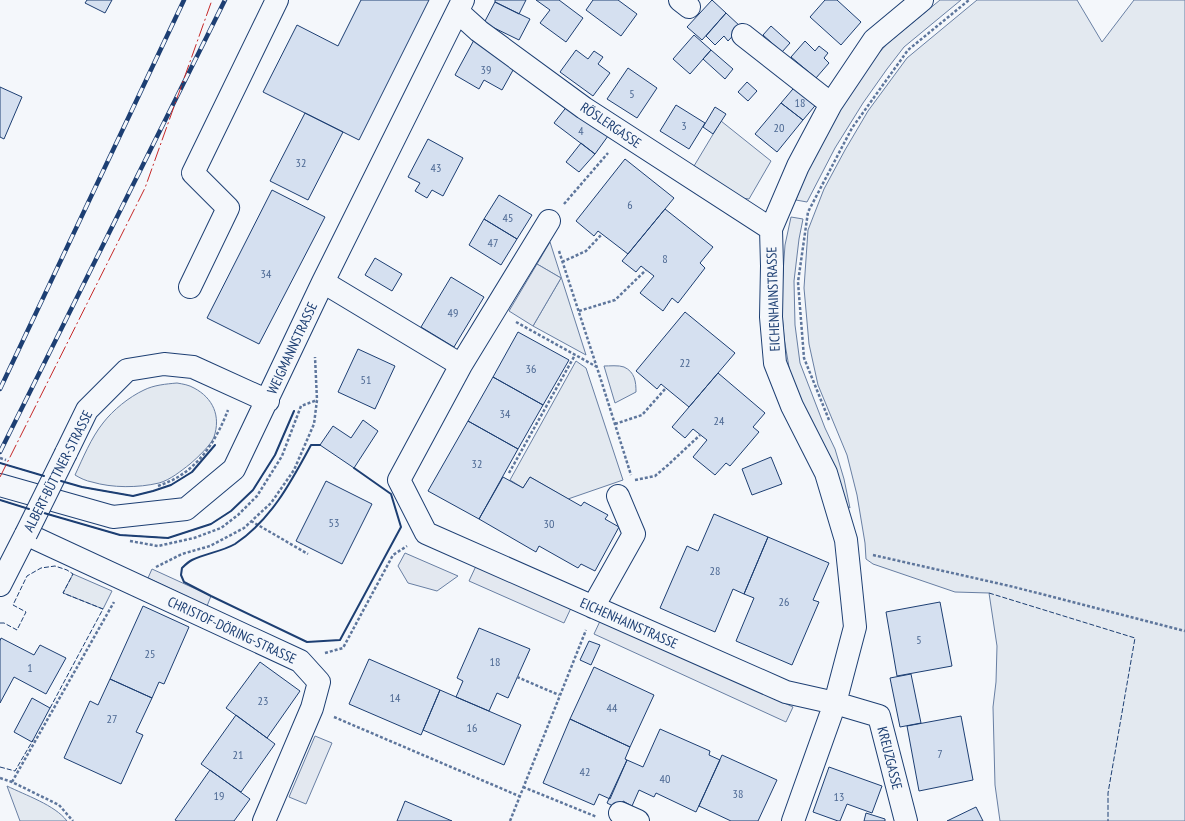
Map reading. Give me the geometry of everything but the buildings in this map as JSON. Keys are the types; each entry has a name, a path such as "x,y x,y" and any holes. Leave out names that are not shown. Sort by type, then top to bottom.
{"street":[{"path":"190,287 228,208 193,173 277,0"},
{"name":"EICHENHAINSTRASSE","path":"793,821 835,703 856,627 846,540 826,473 792,406 775,363 771,317 770,229 798,166 831,104 874,40 922,0"},
{"name":"RÖSLERGASSE","path":"461,6 479,31 584,108 770,229"},
{"name":"WEIGMANNSTRASSE","path":"0,484 112,517 186,509 234,469 268,401 323,282 461,6"},
{"path":"743,36 831,104"},
{"path":"426,533 399,480 461,365 549,221"},
{"path":"323,282 461,365"},
{"name":"ALBERT-BÜTTNER-STRASSE","path":"0,585 87,410 127,370 164,364 193,367 268,401"},
{"path":"591,615 634,534 618,496"},
{"name":"EICHENHAINSTRASSE","path":"426,533 591,615 786,692 835,703"},
{"name":"CHRISTOF-DÖRING-STRASSE","path":"26,534 300,661 319,682 312,708 264,821"},
{"name":"KREUZGASSE","path":"835,703 879,716 906,821"}],"path":[{"path":"830,424 804,358 798,282 808,212 852,128 908,50 969,0"},
{"path":"624,134 549,221 633,481 655,476 700,435"},
{"path":"562,262 586,252 602,234"},
{"path":"579,311 615,300 646,270"},
{"path":"495,310 597,368"},
{"path":"509,474 575,355"},
{"path":"151,488 181,475 198,461 211,445 221,429 237,388"},
{"path":"615,424 642,415 666,388"},
{"path":"0,458 8,460"},
{"path":"251,521 308,554"},
{"path":"300,661 343,648 393,555 426,533"},
{"path":"847,550 1014,588 1185,632"},
{"path":"12,782 126,580"},
{"path":"510,821 591,615"},
{"path":"517,677 560,696"},
{"path":"312,708 519,796"},
{"path":"0,778 12,782 59,805 73,821"},
{"path":"523,787 595,817 629,817"}],"shaded area":[{"path":"940,0 961,0 904,47 863,103 835,148 807,202 796,200 804,177 828,129 874,58 888,43"},
{"path":"977,0 1077,0 1102,42 1134,0 1185,0 1185,821 1000,821 995,785 993,707 996,682 997,646 989,593 955,592 873,564 866,559 865,543 857,495 847,455 818,385 809,344 804,288 808,230 824,189 868,111 907,58"},
{"path":"721,121 771,161 749,199 742,198 694,166"},
{"path":"791,217 803,219 794,281 795,325 800,363 825,428 835,449 844,479 850,508 847,506 800,405 790,373 784,338 781,301 785,245"},
{"path":"550,242 586,355 533,326 561,278 537,264"},
{"path":"537,264 561,278 533,326 509,311"},
{"path":"576,361 586,368 623,480 568,499 530,477 523,488 510,480"},
{"path":"604,366 619,366 628,369 633,374 636,392 615,403"},
{"path":"177,383 190,386 201,392 211,402 216,415 216,429 214,437 207,447 193,461 167,480 142,486 125,487 100,484 88,481 75,475 95,435 107,418 116,409 133,396 148,388"},
{"path":"405,553 458,576 437,591 408,583 398,566"},
{"path":"476,566 571,608 564,623 469,581"},
{"path":"152,569 211,596 207,606 148,578"},
{"path":"73,574 112,591 103,609 63,593"},
{"path":"601,619 793,707 786,722 594,634"},
{"path":"315,736 332,743 306,804 289,797"},
{"path":"7,786 47,805 62,815 67,821 20,821"}],"railway":[{"path":"0,389 184,0"},
{"path":"0,452 225,0"}],"fence":[{"path":"44,513 120,535 168,538 211,524 231,511 253,490 275,455 294,411"},
{"path":"61,481 82,487 133,496 171,485 192,472 215,445"},
{"path":"0,463 44,476"},
{"path":"0,500 29,509"},
{"path":"0,623 4,623 17,630 26,612 13,605 27,576 41,568 55,566 67,570 73,574 63,593 103,609 49,710"},
{"path":"989,593 1135,638 1108,793 1108,821"},
{"path":"0,767 15,771 33,740"}],"wall":[{"path":"44,513 120,535 168,538 211,524 231,511 253,490 275,455 294,411"},
{"path":"61,481 82,487 133,496 171,485 192,472 215,445"},
{"path":"320,445 311,445 288,486 270,512 259,524 235,544 192,560 188,563 182,568 181,575 184,582 307,642 340,640 401,527 391,494 354,468"},
{"path":"0,463 44,476"},
{"path":"0,500 29,509"}],"power":[{"path":"0,477 145,188 212,0"}]}
